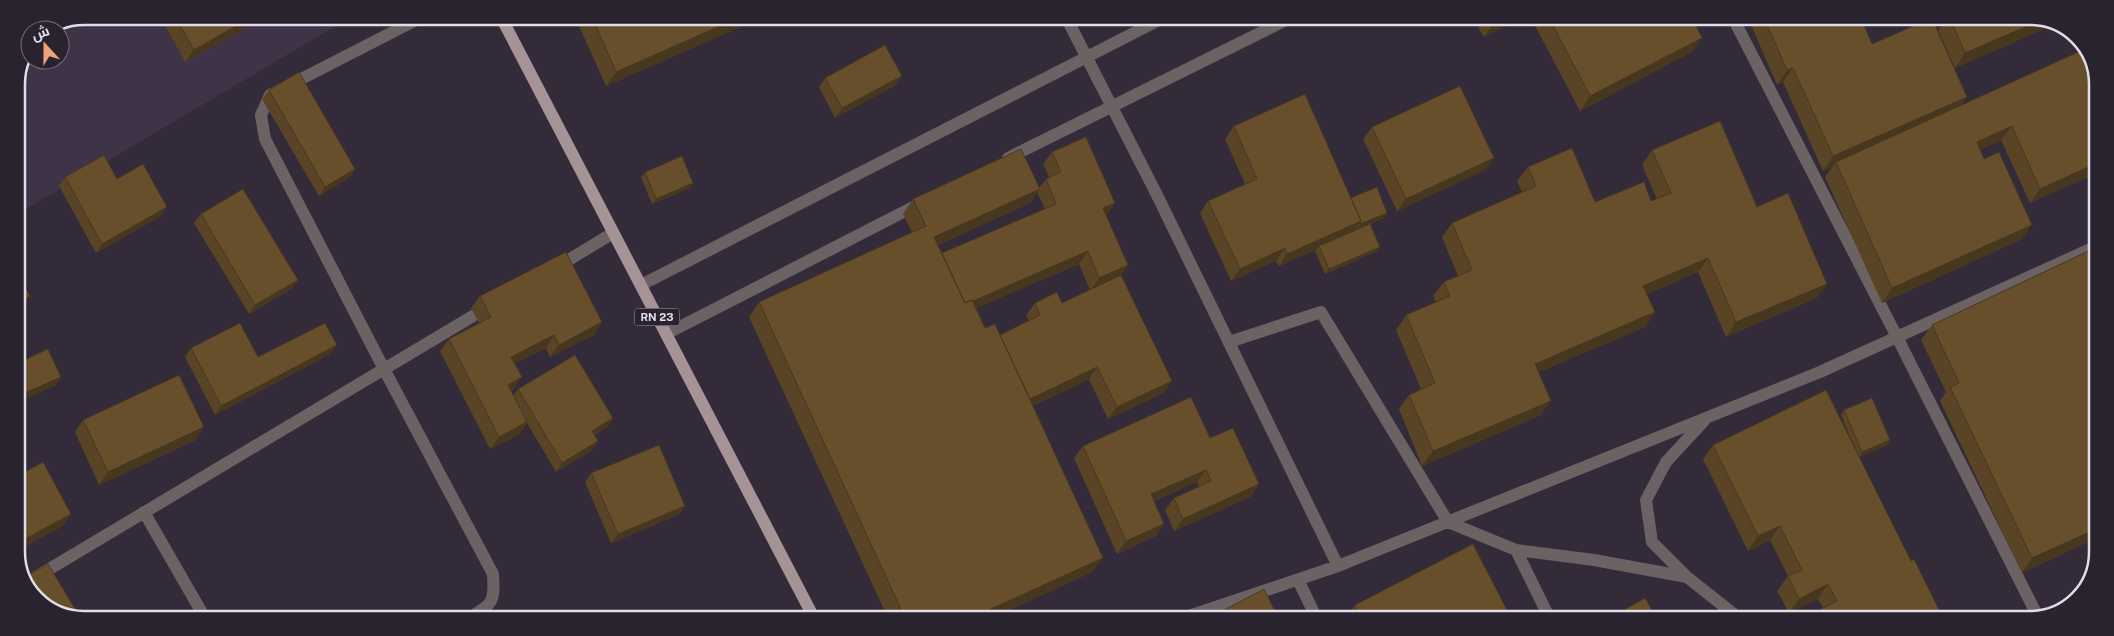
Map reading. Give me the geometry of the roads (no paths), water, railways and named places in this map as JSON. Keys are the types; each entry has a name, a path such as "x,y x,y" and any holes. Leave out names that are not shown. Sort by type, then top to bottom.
{"main road":[{"name":"RN 23","path":"505,25 810,611"}],"street":[{"path":"406,25 270,95 261,116 265,139 493,574 494,593 489,606 481,611"},
{"path":"1070,25 1338,566"},
{"path":"640,285 1149,25"},
{"path":"997,164 1111,105 1276,25"},
{"path":"1737,25 2035,611"},
{"path":"666,334 928,199"},
{"path":"545,273 613,233"},
{"path":"1204,611 1338,566 1820,372 2089,250"},
{"path":"32,580 503,299"},
{"path":"1228,342 1321,312 1448,522 1516,550 1594,560 1687,577"},
{"path":"1707,417 1666,462 1646,500 1652,542 1687,577 1730,611"},
{"path":"144,512 202,611"},
{"path":"1516,550 1546,611"},
{"path":"1298,580 1313,611"}]}
